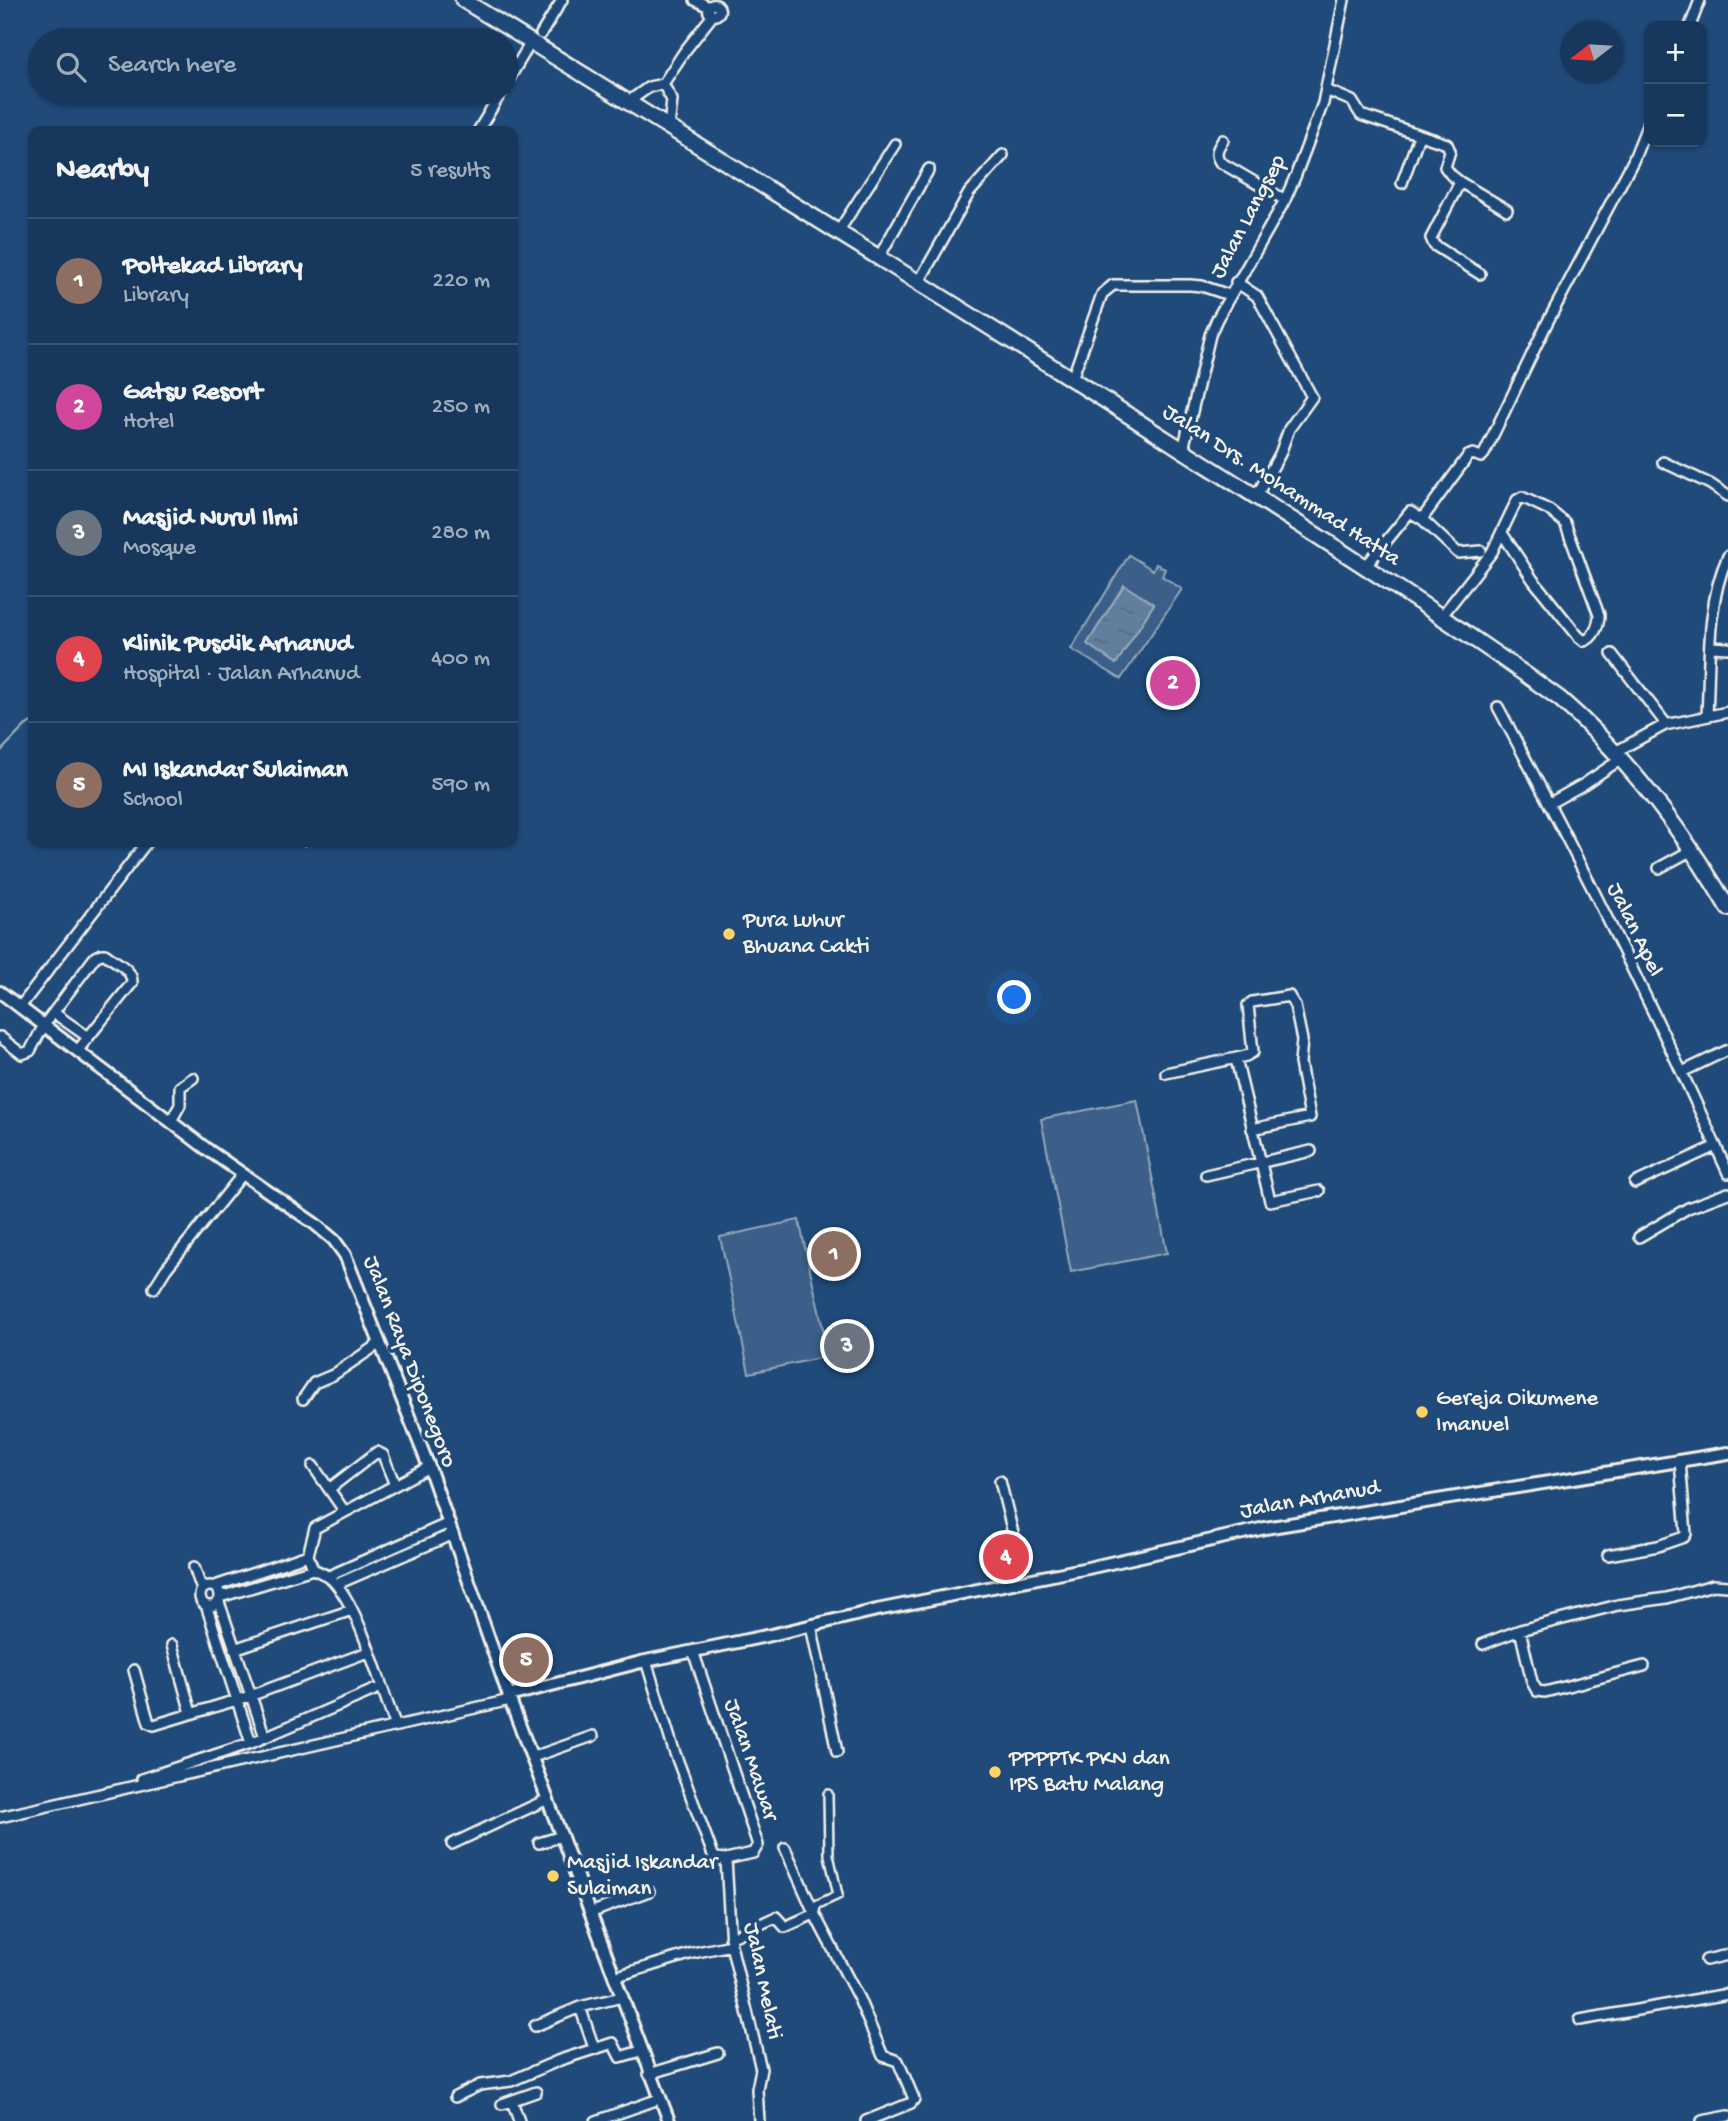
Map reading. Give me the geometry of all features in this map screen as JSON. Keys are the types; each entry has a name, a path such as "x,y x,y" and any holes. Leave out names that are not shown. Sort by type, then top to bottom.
{"main road":[{"name":"Jalan Drs. Mohammad Hatta","path":"463,0 517,28"},
{"name":"Jalan Drs. Mohammad Hatta","path":"518,29 536,38 628,102 1257,495 1560,699 1589,724 1618,755 1692,850 1728,908"}],"street":[{"path":"518,66 562,0"},
{"path":"695,0 715,7"},
{"path":"628,102 649,87 663,85 715,7 727,0"},
{"name":"Jalan Langsep","path":"1183,450 1210,335 1236,282 1285,200 1326,90 1344,0"},
{"path":"1692,21 1700,0"},
{"path":"663,85 672,100 668,127"},
{"path":"1326,90 1352,101 1361,115 1447,144 1450,151 1445,167 1451,175 1507,210"},
{"path":"481,126 494,105"},
{"path":"1422,519 1468,456 1473,454 1481,457 1484,454 1546,323 1633,161 1644,134"},
{"path":"1402,183 1419,136"},
{"path":"1223,140 1216,157 1220,162 1285,200"},
{"path":"838,232 895,144"},
{"path":"919,282 969,192 1003,155"},
{"path":"879,257 929,169"},
{"path":"1460,182 1431,238 1432,242 1480,274"},
{"path":"1236,282 1257,296 1312,397 1289,429 1280,454 1257,495"},
{"path":"1072,379 1102,294 1107,288 1113,285 1190,285 1229,295"},
{"path":"1663,461 1728,496"},
{"path":"1441,617 1492,552 1517,500 1522,497 1549,510 1563,521 1599,615 1598,623 1588,640 1581,639 1570,626 1501,537"},
{"path":"1366,566 1410,512 1422,519 1458,553 1481,551"},
{"path":"1707,715 1714,603 1728,556"},
{"path":"1711,647 1728,648"},
{"path":"1612,654 1663,725"},
{"name":"Jalan Apel","path":"1499,706 1550,803 1682,1072 1728,1173"},
{"path":"1550,803 1584,784 1618,755 1663,725 1728,712"},
{"path":"20,1007 143,847"},
{"path":"1659,868 1692,850"},
{"path":"0,1037 17,1051 30,1051 44,1025 95,957 105,954 130,972 132,983 78,1050"},
{"name":"Jalan Raya Diponegoro","path":"0,992 242,1175 303,1215 340,1247 429,1467 510,1698 649,2074 669,2121"},
{"path":"1166,1073 1236,1059 1253,1052 1248,1005 1286,996 1292,999 1302,1040 1300,1063 1310,1117 1252,1129"},
{"path":"54,1013 88,1037"},
{"path":"1682,1072 1728,1050"},
{"path":"1236,1059 1270,1201 1319,1191"},
{"path":"170,1121 178,1113 180,1087 193,1078"},
{"path":"1635,1183 1716,1146"},
{"path":"1206,1175 1311,1151"},
{"path":"154,1288 166,1269 242,1175"},
{"path":"1639,1237 1688,1208 1728,1193"},
{"path":"303,1399 318,1381 333,1375 380,1343"},
{"path":"329,1489 377,1452 383,1455 395,1485"},
{"name":"Jalan Arhanud","path":"510,1698 646,1661 1265,1528 1728,1453"},
{"path":"1608,1556 1658,1546 1684,1537 1686,1534 1680,1461"},
{"path":"313,1466 345,1512"},
{"path":"313,1569 308,1555 315,1528 429,1467"},
{"path":"1000,1482 1017,1549"},
{"path":"329,1576 451,1528"},
{"path":"337,1584 451,1528"},
{"path":"202,1590 308,1555"},
{"path":"194,1567 202,1590 200,1597 206,1605 251,1743"},
{"path":"347,1568 352,1578"},
{"path":"206,1605 213,1605 220,1599 313,1569 329,1576 352,1609 394,1721"},
{"path":"215,1586 220,1591 234,1649 265,1737"},
{"path":"1483,1644 1520,1630 1618,1605 1667,1598 1713,1586 1728,1586"},
{"path":"234,1649 352,1609"},
{"path":"811,1625 837,1752"},
{"path":"1520,1630 1532,1682 1537,1691 1545,1692 1644,1666"},
{"path":"172,1645 191,1713"},
{"name":"Jalan Mawar","path":"692,1651 758,1845 753,1853 726,1859"},
{"path":"134,1670 151,1724 154,1726 250,1696 368,1652"},
{"path":"646,1661 673,1748 708,1842 716,1858 726,1859"},
{"path":"142,1779 251,1743 381,1687"},
{"path":"0,1817 510,1698"},
{"path":"533,1758 593,1736"},
{"path":"814,1913 816,1905 838,1895 829,1855 828,1794"},
{"path":"452,1844 548,1799"},
{"path":"539,1843 562,1836"},
{"path":"785,1848 814,1913 859,1999 883,2056 898,2061 914,2099 911,2103 866,2121"},
{"name":"Jalan Melati","path":"726,1859 730,1941 761,2069 757,2089 759,2121"},
{"path":"590,1913 649,1891"},
{"path":"614,1977 730,1941 776,1917 785,1927 814,1913"},
{"path":"1706,1960 1728,1955"},
{"path":"1580,2020 1728,1994"},
{"path":"535,2026 580,2007 622,1997"},
{"path":"580,2007 594,2048"},
{"path":"455,2097 480,2085 511,2081 594,2048 614,2043 620,2057 641,2051"},
{"path":"649,2074 718,2053"},
{"path":"502,2104 536,2092"},
{"path":"596,2121 659,2099"},
{"path":"512,2101 519,2121"},
{"path":"1702,2121 1728,2116"}],"shaded area":[{"path":"1129,555 1153,570 1156,564 1165,569 1162,576 1182,589 1121,679 1071,649"},
{"path":"1137,1100 1167,1253 1071,1272 1041,1119"},
{"path":"799,1220 829,1356 749,1373 720,1237"},
{"path":"542,1643 550,1675 524,1680 515,1677 504,1654"}],"water":[{"path":"1124,585 1154,604 1116,664 1087,644"}],"waterway":[{"path":"0,752 28,724"}],"place":[{"name":"Gatsu Resort","path":"1173,683"},
{"name":"Pura Luhur Bhuana Cakti","path":"729,934"},
{"name":"Poltekad Library","path":"834,1254"},
{"name":"Masjid Nurul Ilmi","path":"847,1346"},
{"name":"Gereja Oikumene Imanuel","path":"1422,1412"},
{"name":"Klinik Pusdik Arhanud","path":"1006,1557"},
{"name":"MI Iskandar Sulaiman","path":"526,1660"},
{"name":"PPPPTK PKN dan IPS Batu Malang","path":"995,1772"},
{"name":"Masjid Iskandar Sulaiman","path":"553,1876"}]}
